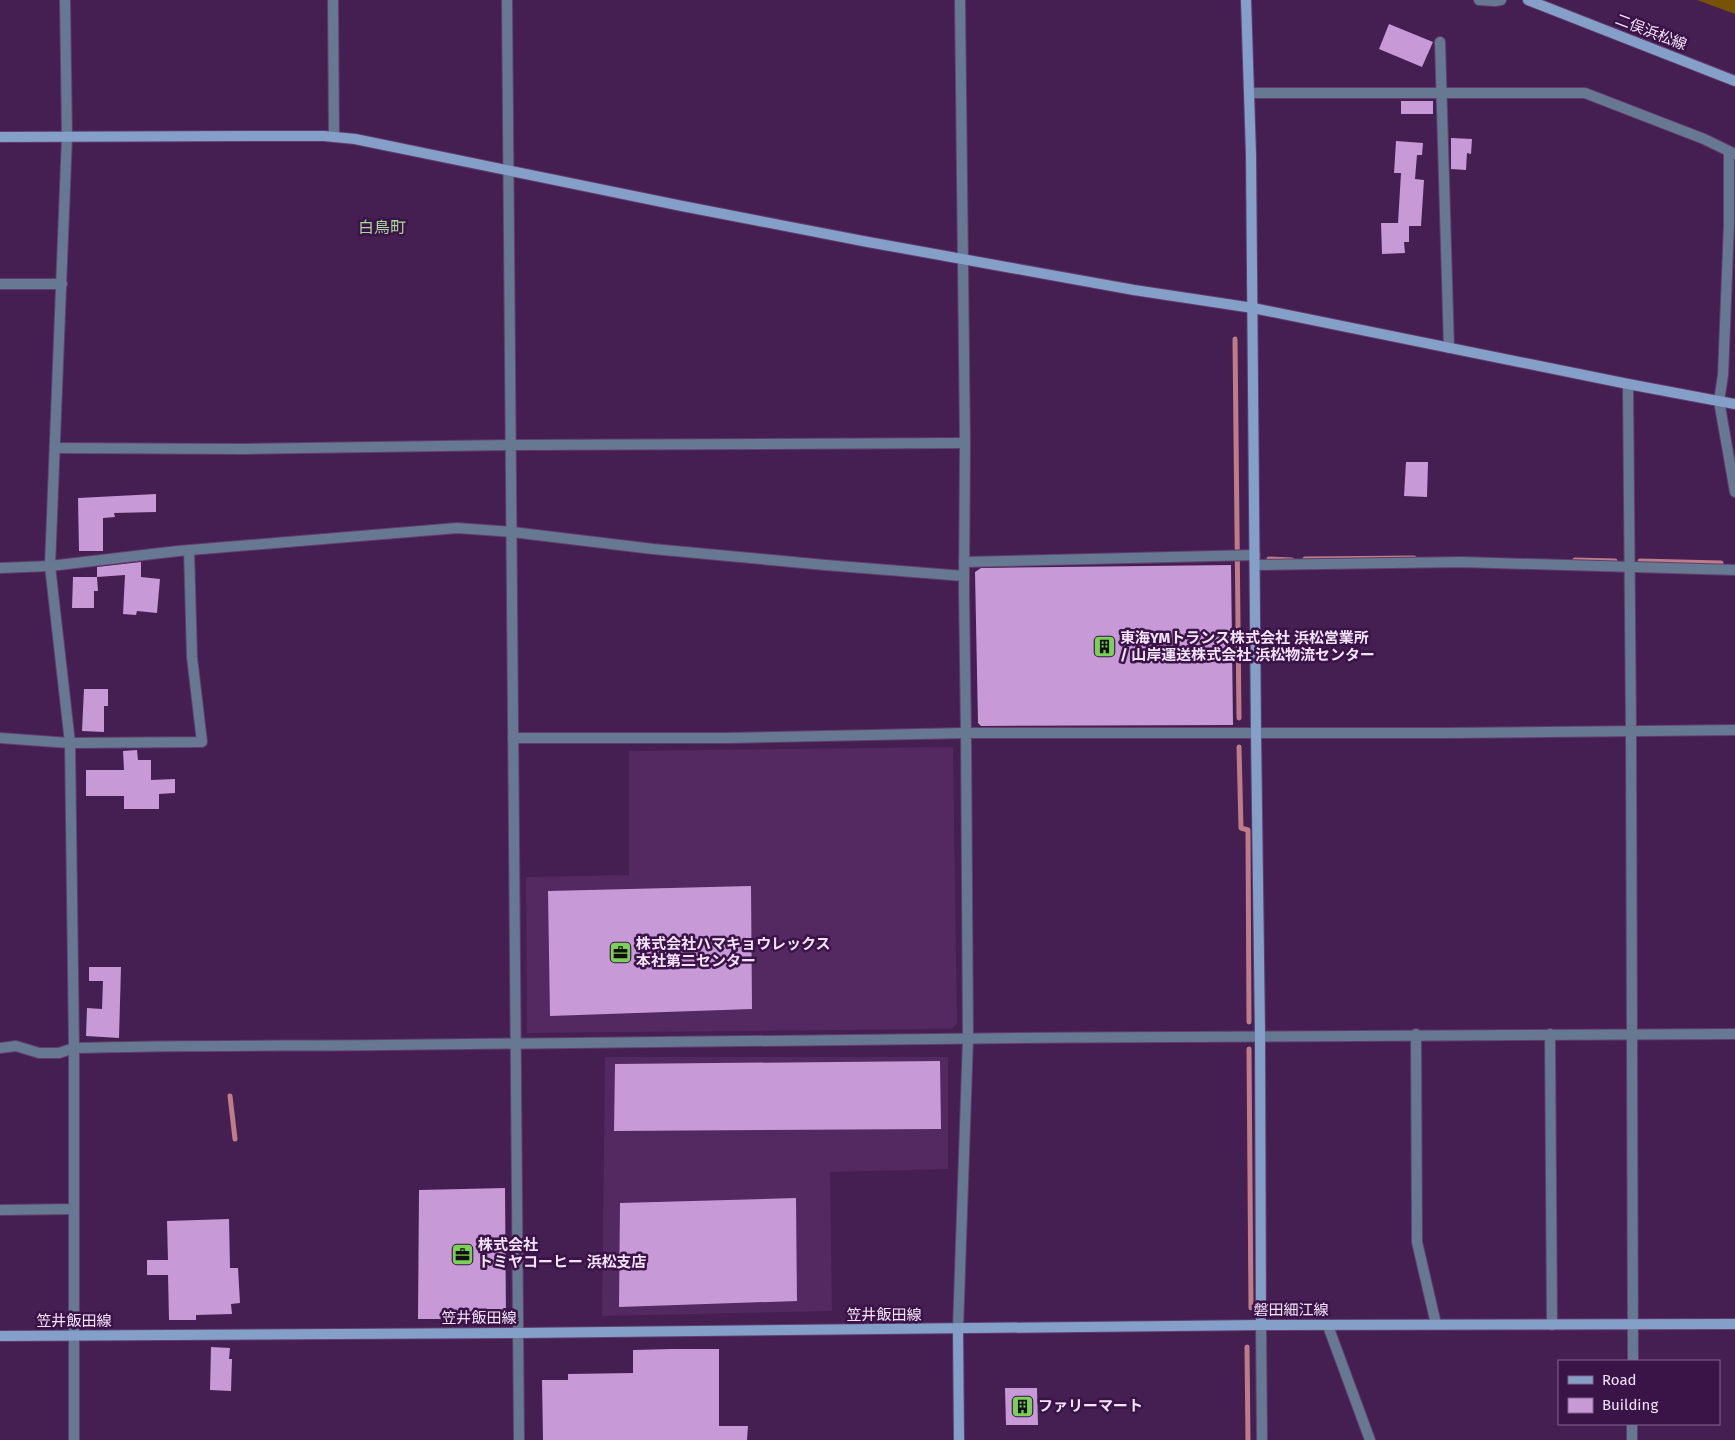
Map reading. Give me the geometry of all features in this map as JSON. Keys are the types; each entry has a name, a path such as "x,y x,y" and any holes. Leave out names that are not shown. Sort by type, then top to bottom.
{"street":[{"path":"65,0 67,136 50,566 70,743 74,1048 74,1440"},
{"path":"333,0 334,137"},
{"path":"507,0 519,1440"},
{"path":"959,1440 958,1329 968,1038 964,576 965,443 960,0"},
{"path":"1246,0 1251,155 1262,1440"},
{"path":"1479,0 1501,0"},
{"name":"二俣浜松線","path":"1528,0 1735,81"},
{"path":"1440,42 1449,348"},
{"path":"1249,93 1584,93 1704,139 1732,153 1723,375 1719,401 1735,492"},
{"path":"0,137 334,137 355,139 721,214 962,260 1134,290 1252,308 1735,404"},
{"path":"0,284 62,284"},
{"path":"1628,384 1633,1360"},
{"path":"56,448 244,449 511,445 965,443"},
{"path":"0,568 50,566 189,550 457,528 512,532 653,549 964,576"},
{"path":"0,738 70,743 202,742 192,657 189,550"},
{"path":"964,562 1237,556 1255,560 1461,562 1735,570"},
{"path":"513,738 728,738 966,733 1444,733 1735,730"},
{"path":"1416,1034 1417,1242 1436,1324"},
{"path":"1550,1034 1552,1325"},
{"path":"0,1048 16,1046 39,1053 59,1053 74,1048 515,1042 1260,1035 1735,1034"},
{"path":"0,1210 74,1210"},
{"name":"磐田細江線","path":"958,1329 1261,1325 1735,1324"},
{"path":"1328,1326 1370,1440"},
{"name":"笠井飯田線","path":"0,1336 958,1329"},
{"path":"1632,1425 1632,1440"}],"shaded area":[{"path":"1697,0 1735,0 1735,14"},
{"path":"953,747 957,1024 951,1029 527,1033 526,877 629,875 629,751"},
{"path":"605,1057 948,1057 948,1169 830,1172 832,1311 602,1316"}],"building":[{"path":"1389,24 1433,42 1422,67 1379,49"},
{"path":"1401,101 1433,101 1433,114 1401,114"},
{"path":"1451,138 1472,139 1471,154 1467,153 1466,170 1451,169"},
{"path":"1396,141 1423,143 1422,155 1417,155 1415,179 1424,180 1421,226 1409,226 1409,242 1404,242 1405,253 1382,254 1381,223 1398,223 1401,173 1394,173"},
{"path":"1406,462 1428,462 1427,497 1404,496"},
{"path":"156,494 156,512 114,513 115,517 103,518 103,551 79,551 78,498"},
{"path":"141,562 141,577 160,579 157,613 137,611 136,615 123,614 125,575 97,577 97,567"},
{"name":"東海YMトランス株式会社 浜松営業所 / 山岸運送株式会社 浜松物流センター","path":"1231,565 1233,725 981,726 978,723 975,572 981,568"},
{"path":"73,577 97,577 98,591 94,591 94,608 72,608"},
{"path":"84,689 108,689 108,706 104,706 104,732 82,731"},
{"path":"137,750 138,760 151,760 151,780 175,779 175,793 159,794 159,809 124,809 124,796 86,796 86,770 124,770 123,751"},
{"path":"751,886 752,1009 550,1016 548,891"},
{"path":"89,967 121,967 119,1038 86,1036 87,1008 102,1009 103,981 89,981"},
{"path":"940,1061 941,1129 614,1131 615,1064"},
{"name":"株式会社 トミヤコーヒー 浜松支店","path":"505,1188 506,1319 418,1319 419,1190"},
{"path":"796,1198 797,1301 619,1307 620,1203"},
{"path":"229,1219 230,1268 238,1268 240,1303 231,1304 232,1314 196,1315 196,1320 169,1320 168,1275 147,1275 147,1260 168,1260 167,1221"},
{"path":"211,1347 230,1348 229,1359 232,1359 231,1391 210,1390"},
{"path":"719,1349 719,1426 748,1426 747,1440 543,1440 542,1380 568,1380 568,1374 633,1373 633,1350"},
{"name":"ファリーマート","path":"1005,1388 1037,1388 1038,1425 1006,1425"}],"waterway":[{"path":"1235,339 1239,718"},
{"path":"1305,559 1414,558"},
{"path":"1269,559 1292,560"},
{"path":"1575,560 1615,561"},
{"path":"1640,561 1721,563"},
{"path":"1239,747 1241,828 1248,830 1249,1022"},
{"path":"1249,1049 1251,1308"},
{"path":"230,1096 235,1139"},
{"path":"1247,1347 1248,1440"}],"place":[{"name":"東海YMトランス株式会社 浜松営業所 / 山岸運送株式会社 浜松物流センター","path":"1104,647"},
{"name":"株式会社ハマキョウレックス 本社第二センター","path":"620,953"},
{"name":"株式会社 トミヤコーヒー 浜松支店","path":"462,1254"},
{"name":"ファリーマート","path":"1022,1406"}],"district":[{"name":"白鳥町","path":"382,227"}]}
